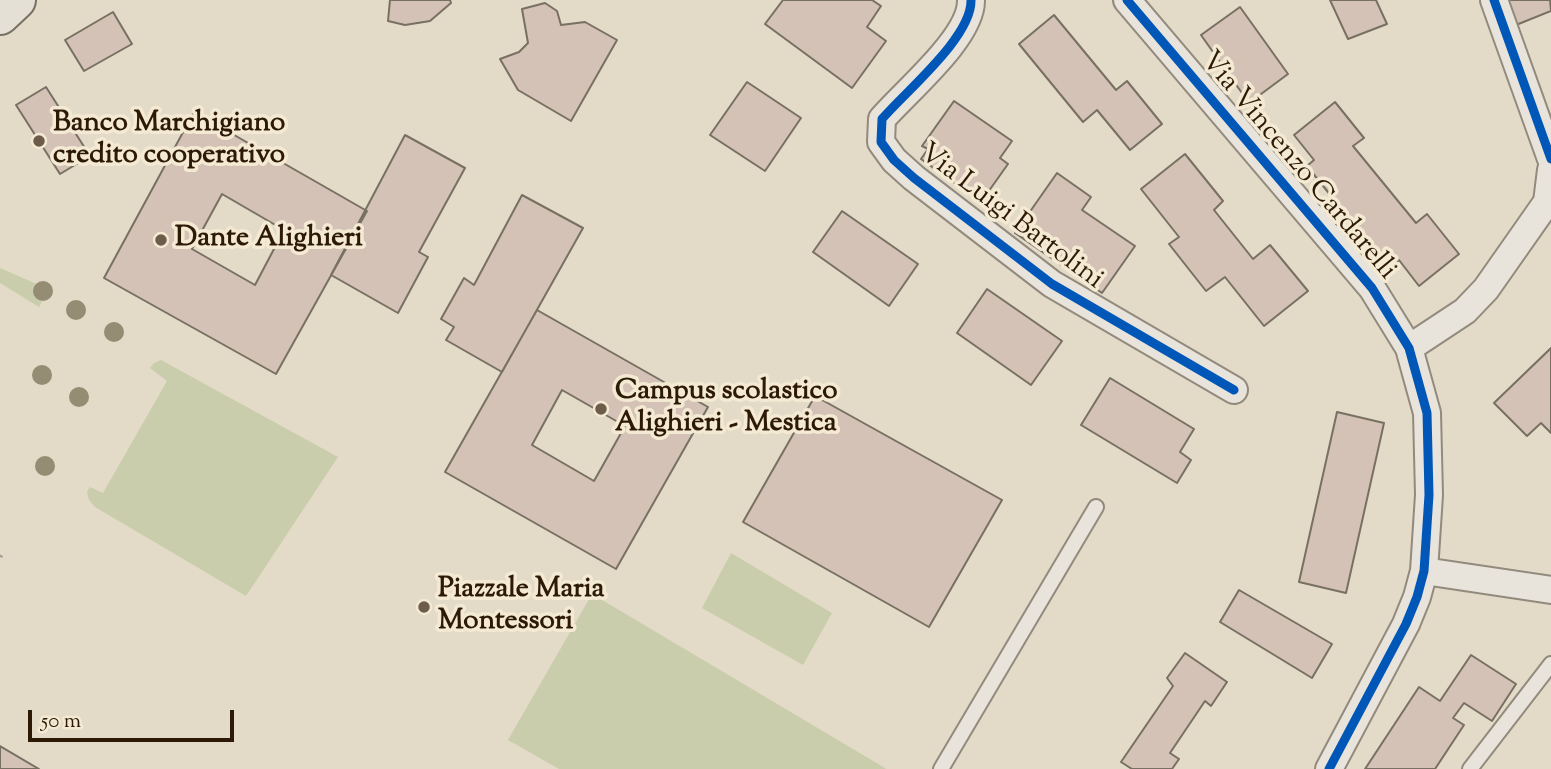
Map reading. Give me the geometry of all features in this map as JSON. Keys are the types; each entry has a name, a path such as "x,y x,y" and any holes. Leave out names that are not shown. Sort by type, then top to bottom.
{"main road":[{"path":"0,15 16,0"}],"street":[{"name":"Via Luigi Bartolini","path":"971,0 971,8 953,45 882,119 881,142 894,160 914,178 1052,284 1234,390"},
{"name":"Via Vincenzo Cardarelli","path":"1127,0 1373,288 1409,348 1427,413 1429,495 1424,571 1406,624 1329,769"},
{"path":"1494,0 1551,159"},
{"path":"1409,348 1465,311 1486,289 1547,202 1551,170"},
{"path":"1424,571 1551,590"}],"lane":[{"path":"959,769 943,765 1096,507"},
{"path":"1470,769 1551,664"}],"green space":[{"path":"0,268 48,289 39,307 0,283"},
{"path":"161,360 338,457 246,596 95,507 89,500 87,492 90,487 103,493 167,381 150,368"},
{"path":"731,553 832,613 803,665 702,608"},
{"path":"592,594 886,769 559,769 508,740"}],"building":[{"path":"390,0 450,0 451,3 430,21 405,25 388,21"},
{"path":"783,0 872,0 881,6 867,27 886,41 852,88 765,24"},
{"path":"1330,0 1376,0 1387,24 1348,39"},
{"path":"1506,0 1550,0 1551,11 1516,25"},
{"path":"545,3 557,11 561,25 585,22 617,40 571,121 518,90 500,59 519,52 528,43 522,9"},
{"path":"1240,7 1288,74 1249,103 1201,35"},
{"path":"113,12 132,44 84,71 65,40"},
{"path":"1054,15 1116,90 1127,81 1162,124 1130,150 1097,110 1083,122 1019,44"},
{"path":"747,82 801,118 765,171 710,135"},
{"path":"46,87 90,156 60,174 16,105"},
{"path":"954,101 1012,141 1000,158 1008,164 981,202 921,159 928,149 922,146"},
{"path":"1335,102 1364,138 1353,146 1416,223 1427,214 1459,254 1419,286 1399,260 1389,268 1307,166 1314,160 1294,135"},
{"name":"Dante Alighieri","path":"194,112 367,211 276,374 104,278","holes":["222,194 284,230 255,285 192,249"]},
{"path":"405,135 465,168 419,252 428,257 398,313 331,275"},
{"path":"1185,154 1223,201 1214,210 1253,259 1270,245 1308,291 1264,326 1225,277 1206,291 1169,244 1179,237 1141,189"},
{"path":"1057,173 1091,197 1082,210 1135,246 1102,293 1015,233"},
{"path":"522,195 583,228 502,372 446,340 454,327 441,319 464,278 474,285"},
{"path":"842,211 918,264 889,306 813,252"},
{"path":"987,289 1062,341 1031,385 957,333"},
{"path":"537,310 708,407 616,569 445,472","holes":["562,390 625,426 594,481 532,445"]},
{"path":"1551,348 1551,433 1541,423 1527,436 1494,403"},
{"path":"1110,378 1194,429 1180,452 1191,460 1177,483 1081,425"},
{"path":"815,396 1002,500 929,627 743,522"},
{"path":"1337,412 1384,423 1346,593 1299,582"},
{"path":"1239,590 1332,644 1312,678 1220,622"},
{"path":"1185,653 1227,682 1211,706 1205,701 1170,753 1179,759 1172,769 1132,769 1121,762 1173,686 1167,678"},
{"path":"1471,655 1516,684 1492,721 1464,703 1453,718 1464,725 1435,769 1365,769 1419,687 1440,701"},
{"path":"0,746 39,769 0,769"}],"cycle path":[{"path":"971,0 968,15 950,47 882,119 881,142 894,160 914,178 1052,284 1234,390"},
{"path":"1127,0 1372,288 1409,348 1427,413 1429,495 1424,571 1417,597 1406,624 1329,769"},
{"path":"1494,0 1551,159"}],"place":[{"name":"Banco Marchigiano credito cooperativo","path":"39,141"},
{"name":"Dante Alighieri","path":"161,240"},
{"name":"Campus scolastico Alighieri - Mestica","path":"601,409"},
{"name":"Piazzale Maria Montessori","path":"424,607"}]}
